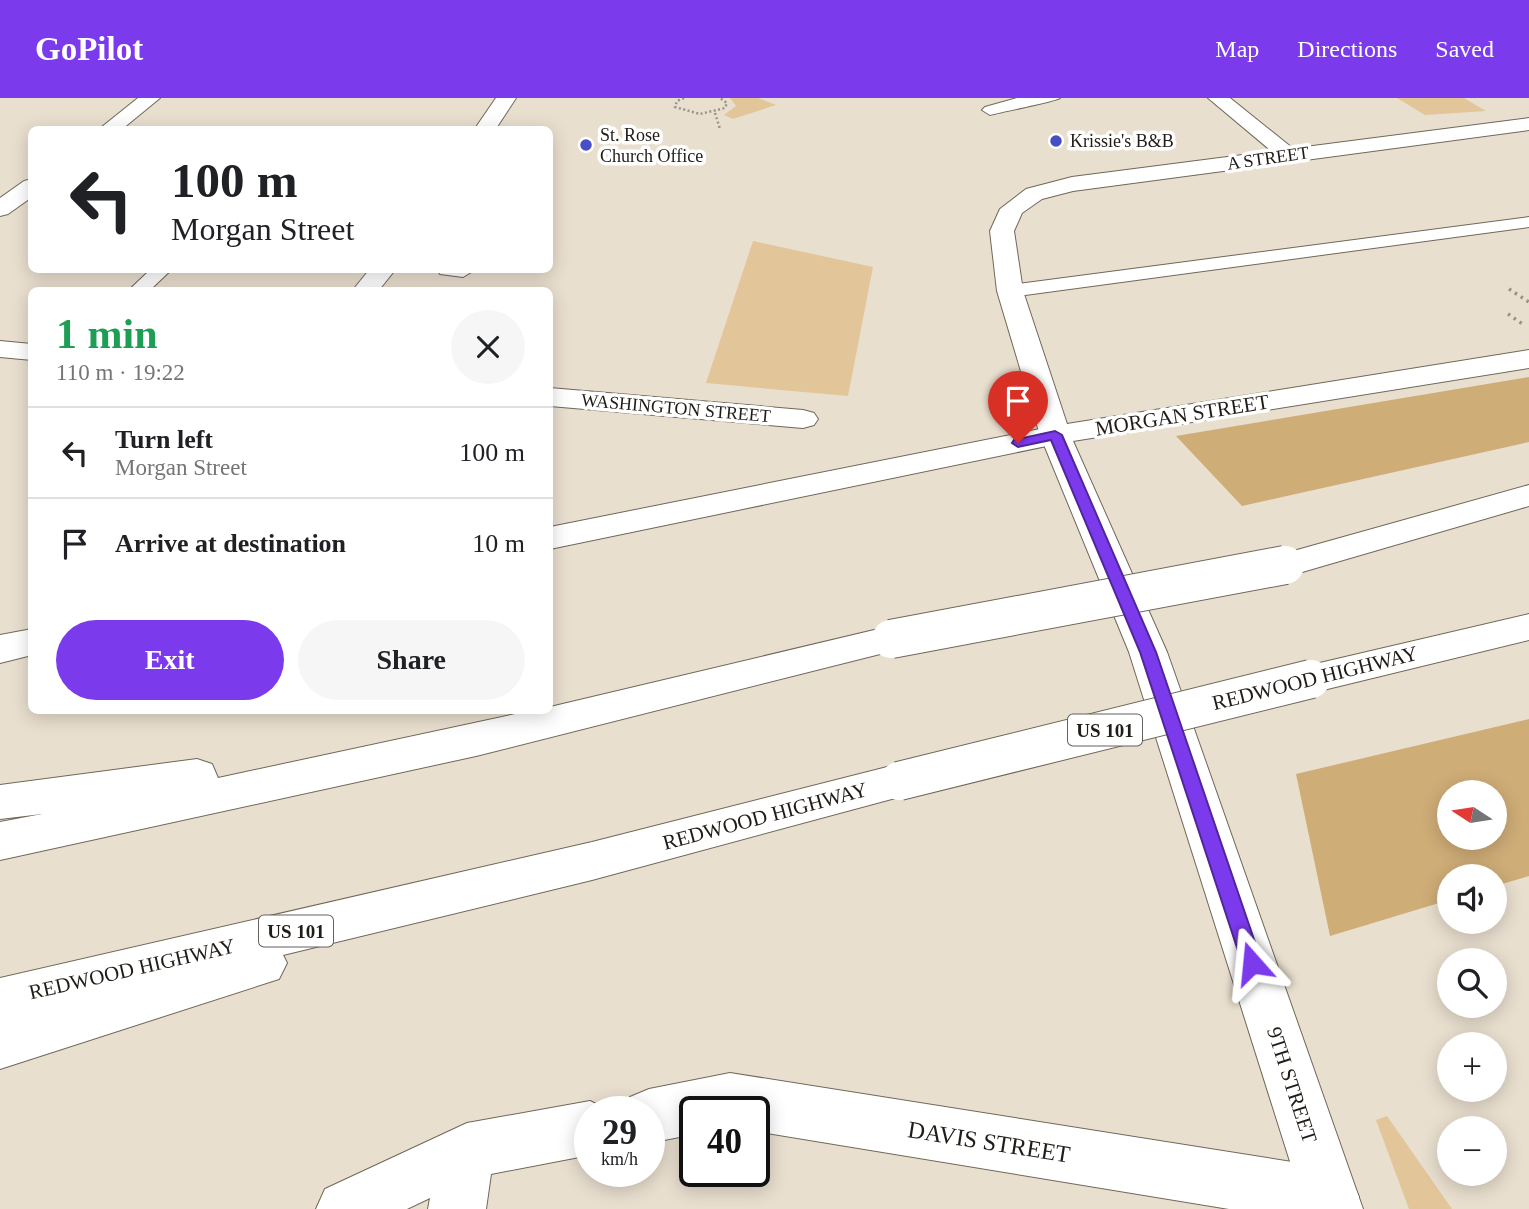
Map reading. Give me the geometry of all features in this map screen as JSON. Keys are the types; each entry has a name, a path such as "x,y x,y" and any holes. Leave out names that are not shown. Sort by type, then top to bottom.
{"main road":[{"path":"113,126 150,98"},
{"path":"487,126 506,98"},
{"path":"1218,98 1290,155"},
{"path":"1511,105 1529,115"},
{"name":"A STREET","path":"1012,209 1034,194 1072,184 1529,124"},
{"path":"0,209 28,189"},
{"name":"9TH STREET","path":"1012,209 1002,231 1010,291 1055,435 1148,652 1332,1203"},
{"path":"368,287 380,273"},
{"path":"0,349 28,352"},
{"name":"MORGAN STREET","path":"553,537 1055,435 1529,359"},
{"name":"WASHINGTON STREET","path":"553,397 803,419"},
{"path":"1285,565 1529,495"},
{"path":"0,841 476,740 891,639 1285,565 1529,514"},
{"name":"REDWOOD HIGHWAY","path":"0,1001 592,861 899,781 1529,627"},
{"path":"0,649 28,643"},
{"path":"1311,679 1529,650"},
{"path":"0,802 476,740"},
{"path":"0,1044 592,861"},
{"name":"DAVIS STREET","path":"665,1113 730,1100 1332,1203"},
{"path":"345,1209 467,1152 574,1131"},
{"path":"457,1209 467,1152"}],"lane":[{"path":"989,110 1027,100 1052,98"},
{"path":"1010,291 1529,222"},
{"path":"142,287 158,273"}],"path":[{"path":"684,98 675,104 678,110 691,114 715,113 727,106 720,98"},
{"path":"715,113 720,129"},
{"path":"1509,289 1529,302"},
{"path":"1508,314 1528,327"}],"shaded area":[{"path":"730,98 758,98 776,105 733,119 724,115 736,106"},
{"path":"1397,98 1464,98 1486,111 1425,115"},
{"path":"753,241 873,267 848,396 706,383"},
{"path":"1529,377 1529,442 1242,506 1176,436"},
{"path":"1529,719 1529,876 1507,882 1507,864 1437,864 1437,904 1330,936 1296,774"},
{"path":"1387,1116 1452,1209 1409,1209 1376,1120"}],"place":[{"name":"Krissie's B&B","path":"1056,141"},
{"name":"St. Rose Church Office","path":"586,145"}],"route":[{"path":"1018,443 1055,435 1148,652 1252,963"}]}
